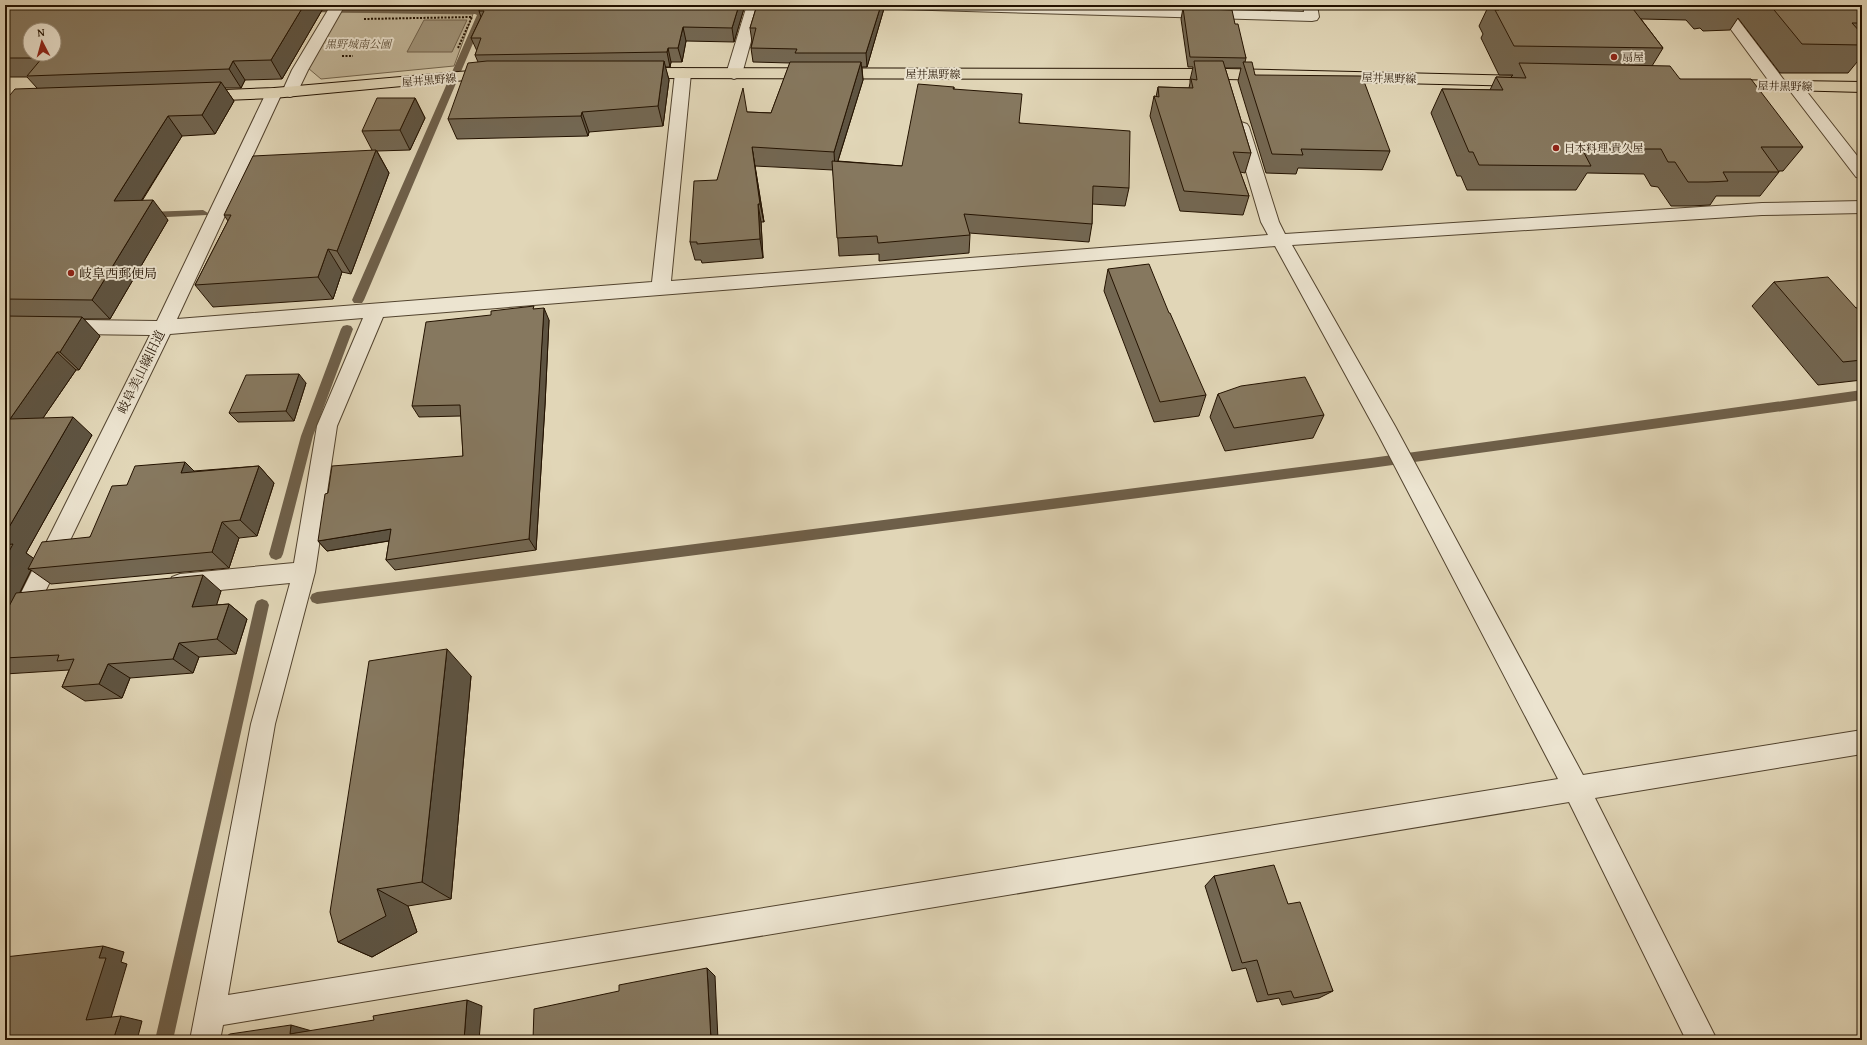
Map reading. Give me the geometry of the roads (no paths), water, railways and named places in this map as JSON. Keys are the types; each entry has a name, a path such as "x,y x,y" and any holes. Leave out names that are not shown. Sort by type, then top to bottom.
{"main road":[{"name":"屋井黒野線","path":"620,73 1228,81 1538,82"},
{"name":"屋井黒野線","path":"189,96 282,92 510,74"},
{"name":"屋井黒野線","path":"1710,84 1862,87"}],"street":[{"path":"734,74 754,5"},
{"path":"898,5 1312,17 1310,5"},
{"path":"1720,5 1862,173"},
{"name":"岐阜美山線旧道","path":"5,650 163,328 282,92 300,70 336,8"},
{"path":"661,289 683,73"},
{"path":"1237,111 1270,222 1388,432 1577,790 1702,1040"},
{"path":"5,326 163,328 332,315 376,310 1281,240 1762,209 1862,207"},
{"path":"205,1040 263,724 304,572 327,426 376,310"},
{"path":"163,586 304,572"},
{"path":"30,598 53,596"},
{"path":"211,1012 1577,790 1862,742"}],"waterway":[{"path":"305,10 477,11 481,15 358,300"},
{"path":"147,215 203,213"},
{"path":"276,554 307,436 347,329"},
{"path":"317,598 1371,463 1862,395"},
{"path":"164,1040 262,605"}],"place":[{"name":"扇屋","path":"1614,57"},
{"name":"日本料理 貴久屋","path":"1556,148"},
{"name":"岐阜西郵便局","path":"71,273"}],"park label":[{"name":"黒野城南公園","path":"358,44"}]}
